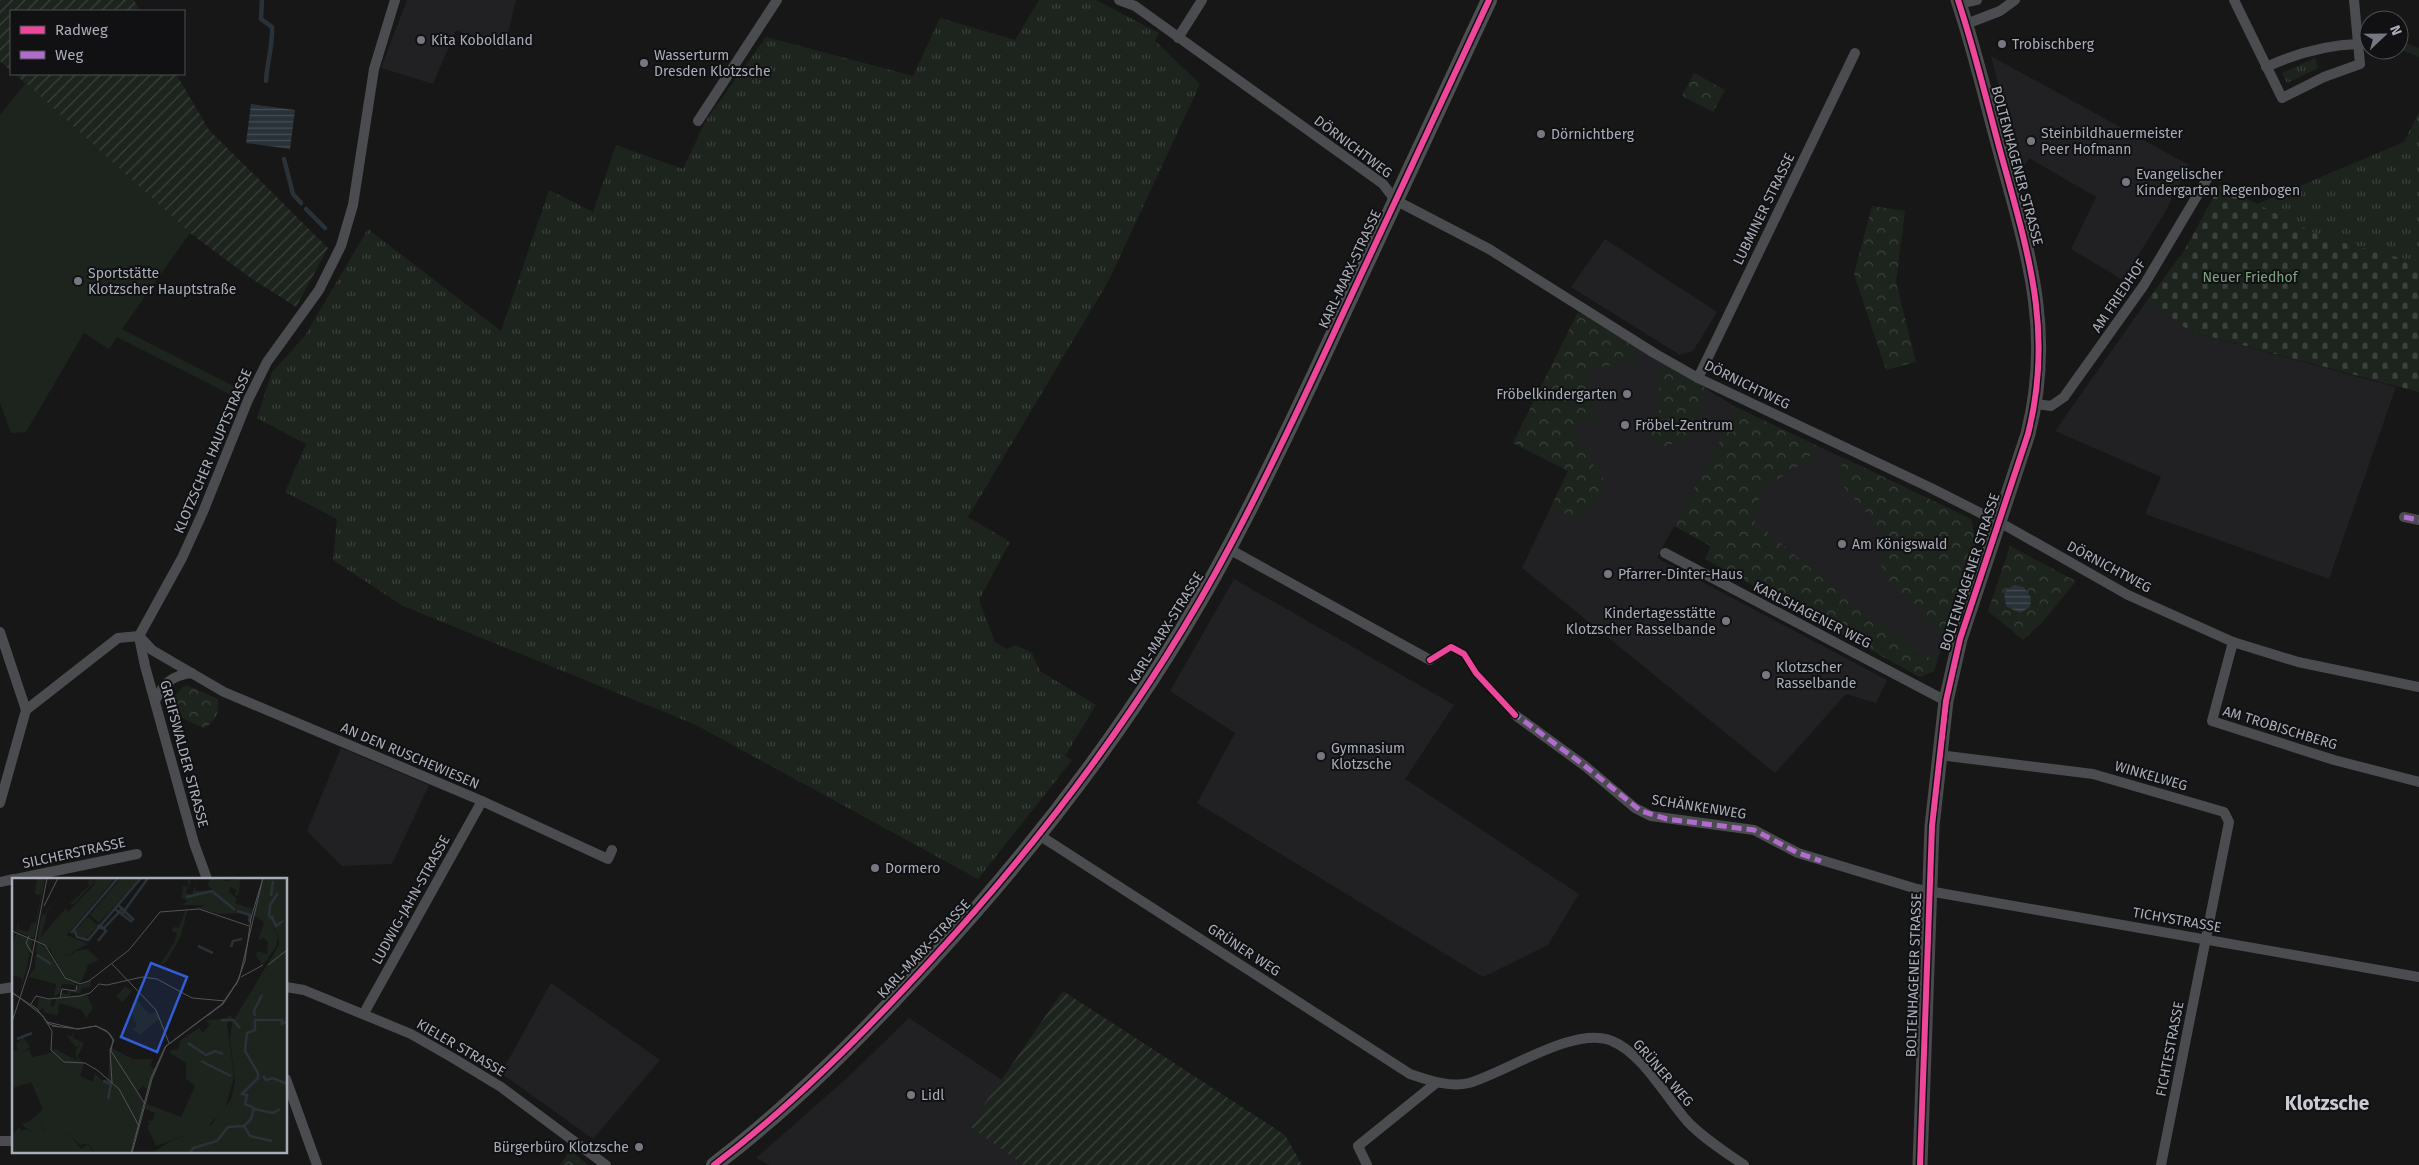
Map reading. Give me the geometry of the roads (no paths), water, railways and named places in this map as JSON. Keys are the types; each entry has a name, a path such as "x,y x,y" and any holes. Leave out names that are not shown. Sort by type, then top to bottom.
{"main road":[{"name":"KARL-MARX-STRASSE","path":"714,1165 784,1106 879,1017 988,898 1039,835 1118,728 1155,673 1229,548 1306,396 1489,0"}],"street":[{"name":"KLOTZSCHER HAUPTSTRASSE","path":"139,636 182,558 203,512 248,400 267,362 319,290 341,246 353,205 374,69 395,0"},
{"path":"698,121 777,0"},
{"name":"DÖRNICHTWEG","path":"1119,0 1135,6 1383,184 1396,200 1488,249 1630,339 1698,378 1932,488 2000,523 2128,595 2233,642 2298,662 2419,687"},
{"path":"1178,38 1202,0"},
{"path":"1959,2 1977,0"},
{"path":"1966,24 2000,12 2015,0"},
{"path":"2234,0 2282,98 2324,77 2360,64 2354,0"},
{"name":"BOLTENHAGENER STRASSE","path":"1920,1165 1932,826 1946,701 1960,639 2020,465 2036,404 2040,336 2037,296 2027,247 1959,2"},
{"path":"2266,67 2292,55 2316,48 2358,44"},
{"name":"LUBMINER STRASSE","path":"1698,378 1855,53"},
{"name":"AM FRIEDHOF","path":"2036,404 2051,406 2064,397 2144,286 2207,179"},
{"path":"2404,518 2419,520"},
{"path":"1229,548 1430,660"},
{"name":"KARLSHAGENER WEG","path":"1665,553 1946,701"},
{"path":"0,633 26,710"},
{"name":"AN DEN RUSCHEWIESEN","path":"139,636 152,650 224,692 482,801 608,859 612,850"},
{"name":"GREIFSWALDER STRASSE","path":"139,636 194,843 207,878"},
{"path":"0,803 4,770 26,710 118,638 139,636"},
{"name":"AM TROBISCHBERG","path":"2233,642 2212,721 2334,760 2419,782"},
{"path":"155,701 167,682 183,674 192,673"},
{"name":"SCHÄNKENWEG","path":"1515,715 1585,766 1641,811 1667,819 1754,830 1798,853 1929,891"},
{"name":"WINKELWEG","path":"1939,754 2093,774 2224,812 2229,822 2205,939"},
{"name":"LUDWIG-JAHN-STRASSE","path":"364,1013 482,801"},
{"name":"GRÜNER WEG","path":"1039,835 1410,1074 1436,1083 1468,1084 1572,1040 1592,1037 1611,1040 1624,1047 1636,1058 1688,1122 1744,1165"},
{"name":"SILCHERSTRASSE","path":"20,878 137,854"},
{"name":"TICHYSTRASSE","path":"1929,891 2419,977"},
{"name":"FICHTESTRASSE","path":"2161,1165 2205,939"},
{"name":"KIELER STRASSE","path":"288,987 304,990 364,1013 411,1034 501,1087 606,1165"},
{"path":"1367,1165 1358,1146 1436,1083"},
{"path":"288,1090 317,1165"}],"waterway":[{"path":"262,0 261,19 272,27 266,81"},
{"path":"284,159 293,194 301,203"},
{"path":"306,209 325,228"}],"place":[{"name":"Kita Koboldland","path":"421,40"},
{"name":"Trobischberg","path":"2002,44"},
{"name":"Wasserturm Dresden Klotzsche","path":"644,63"},
{"name":"Dörnichtberg","path":"1541,134"},
{"name":"Steinbildhauermeister Peer Hofmann","path":"2031,141"},
{"name":"Evangelischer Kindergarten Regenbogen","path":"2126,182"},
{"name":"Sportstätte Klotzscher Hauptstraße","path":"78,281"},
{"name":"Fröbelkindergarten","path":"1627,394"},
{"name":"Fröbel-Zentrum","path":"1625,425"},
{"name":"Am Königswald","path":"1842,544"},
{"name":"Pfarrer-Dinter-Haus","path":"1608,574"},
{"name":"Kindertagesstätte Klotzscher Rasselbande","path":"1726,621"},
{"name":"Klotzscher Rasselbande","path":"1766,675"},
{"name":"Gymnasium Klotzsche","path":"1321,756"},
{"name":"Dormero","path":"875,868"},
{"name":"Lidl","path":"911,1095"},
{"name":"Bürgerbüro Klotzsche","path":"639,1147"}],"district":[{"name":"Klotzsche","path":"2327,1103"}],"park label":[{"name":"Neuer Friedhof","path":"2250,277"}]}
